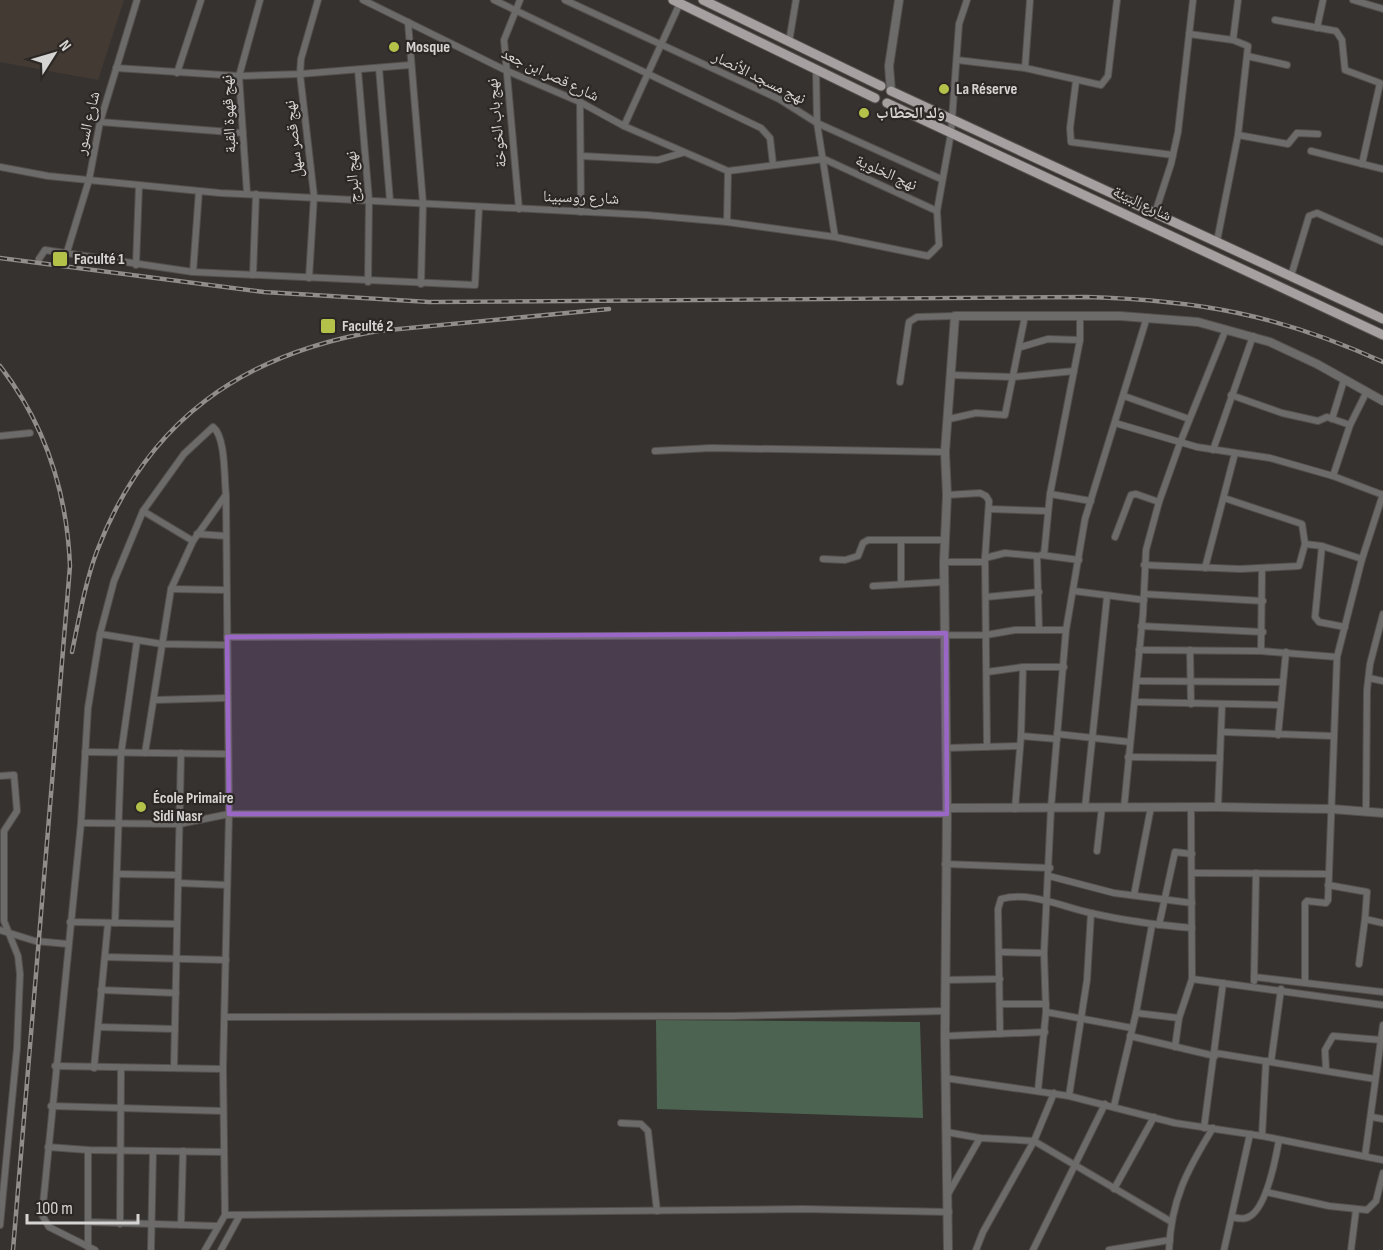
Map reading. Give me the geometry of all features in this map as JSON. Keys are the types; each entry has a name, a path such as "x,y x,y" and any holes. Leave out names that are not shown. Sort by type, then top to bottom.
{"main road":[{"name":"شارع البيئة","path":"703,0 951,120 1383,319"},
{"name":"شارع البيئة","path":"677,2 875,98 879,103 887,103 1383,335"},
{"path":"875,98 874,92 881,86"},
{"path":"887,103 892,96 891,91"}],"street":[{"name":"شارع السور","path":"67,252 89,180 100,122 137,0"},
{"path":"177,73 201,0"},
{"name":"نهج قهوة القبة","path":"247,193 239,76 260,0"},
{"name":"نهج قصر سهل","path":"309,278 314,196 300,74 301,59 318,0"},
{"name":"شارع قصر ابن جعد","path":"363,0 505,70 580,102 624,126 728,171"},
{"path":"494,0 646,75 761,128 770,138 774,164"},
{"name":"نهج باب الخوخة","path":"519,209 504,40 520,0"},
{"name":"نهج مسجد الأنصار","path":"565,0 779,99 817,123 941,179"},
{"path":"789,42 796,0"},
{"name":"شارع روسبينا","path":"0,166 48,176 199,191 728,222 835,237 928,256 939,245 937,211 951,133 959,24 966,0"},
{"path":"1025,68 1030,0"},
{"path":"957,60 1025,68 1101,85 1108,76 1117,0"},
{"path":"1155,213 1173,155 1193,0"},
{"path":"1233,40 1238,0"},
{"path":"1317,28 1323,0"},
{"path":"1353,0 1383,9"},
{"path":"891,91 889,66 896,1"},
{"path":"624,126 661,46 677,2"},
{"path":"1275,20 1336,31 1341,35 1345,70 1382,83 1362,165"},
{"path":"408,22 423,203 421,284"},
{"path":"1189,34 1246,44 1247,56 1238,135 1217,242"},
{"path":"1247,56 1287,65"},
{"path":"116,68 239,76 300,74 410,65"},
{"path":"881,86 889,66"},
{"path":"379,68 390,201"},
{"name":"نهج البرج","path":"357,69 369,200 368,282"},
{"path":"816,69 817,123 835,237"},
{"path":"1076,81 1070,128 1071,142 1173,155"},
{"path":"580,102 581,212"},
{"path":"100,122 243,133"},
{"path":"1238,135 1288,144 1297,133 1318,134"},
{"path":"1311,151 1383,169"},
{"path":"582,156 658,160 683,152"},
{"path":"728,222 728,171 824,159"},
{"name":"نهج الخلوية","path":"824,159 937,211"},
{"path":"136,265 139,186"},
{"path":"193,272 199,191"},
{"path":"253,276 256,194"},
{"path":"39,259 45,250 67,252 71,256 193,272 368,282 475,285 478,207"},
{"path":"1291,276 1309,216 1313,214 1317,213 1383,242"},
{"path":"948,1250 945,1078 947,811 944,540 947,495 945,452 949,419 954,315"},
{"path":"900,382 909,321 917,317 954,315 1147,317 1198,321 1253,336 1298,354 1383,401"},
{"path":"1039,630 1041,555 1050,494 1080,340 1080,315"},
{"path":"949,419 976,413 1005,415 1021,346 1025,316"},
{"path":"1038,1090 1046,1012 1044,953 1051,808 1066,630 1090,501 1147,317"},
{"path":"1124,808 1142,626 1144,565 1159,502 1189,419 1226,329"},
{"path":"1213,450 1253,336"},
{"path":"1021,346 1048,339 1080,340"},
{"path":"950,375 1014,377 1074,371"},
{"path":"1332,419 1344,380"},
{"path":"1333,476 1350,425 1366,393"},
{"path":"1231,395 1282,413 1318,421 1323,418 1332,419 1350,425"},
{"path":"1124,396 1189,419"},
{"path":"1115,423 1180,443 1270,458 1333,476 1383,495 1362,559 1337,657 1328,885 1326,903 1307,901 1305,903 1305,981"},
{"path":"91,1248 44,1223 42,1215 51,1106 81,823 89,696 100,634 114,582 143,512 184,454 213,427 218,431 222,450 226,495 229,814 223,1111 225,1215 205,1250"},
{"path":"0,436 30,433"},
{"path":"656,451 711,448 945,452"},
{"path":"1205,568 1235,453"},
{"path":"947,495 980,493 986,496 989,509 985,560 987,747"},
{"path":"1050,494 1090,501"},
{"path":"1115,537 1131,495 1136,494 1159,502"},
{"path":"145,753 171,589 197,534 226,495"},
{"path":"1144,565 1205,568 1299,566 1305,544 1302,524 1224,498"},
{"path":"989,509 1047,511"},
{"path":"143,512 193,541"},
{"path":"197,534 226,536"},
{"path":"823,559 851,560 861,552 863,543 868,540 944,540"},
{"path":"901,540 901,583"},
{"path":"1305,544 1322,546 1362,559"},
{"path":"1322,546 1315,617 1319,622 1345,627"},
{"path":"944,562 985,560 1005,553 1079,560"},
{"path":"1261,651 1262,568"},
{"path":"873,586 944,582"},
{"path":"171,589 226,590"},
{"path":"1074,591 1107,597 1263,601"},
{"path":"986,597 1039,592"},
{"path":"1085,808 1107,597"},
{"path":"1365,811 1369,678 1383,614"},
{"path":"1142,626 1263,632"},
{"path":"227,637 946,633 986,635 1015,630 1066,630"},
{"path":"100,634 162,644 227,645"},
{"path":"94,1068 101,990 117,874 121,754 137,640"},
{"path":"1139,650 1261,651 1337,657"},
{"path":"1190,650 1191,704"},
{"path":"1278,735 1279,705 1286,652"},
{"path":"987,672 1023,667 1064,667"},
{"path":"1015,809 1021,736 1023,667"},
{"path":"1369,678 1383,681"},
{"path":"1137,681 1282,682"},
{"path":"154,700 227,698"},
{"path":"1135,702 1279,705"},
{"path":"1218,807 1222,705"},
{"path":"1222,732 1333,736"},
{"path":"1021,736 1057,736 1130,742"},
{"path":"946,748 1020,746"},
{"path":"84,753 228,754"},
{"path":"174,1068 181,753"},
{"path":"1128,757 1220,758"},
{"path":"0,776 14,775 17,811 2,830 4,931 18,956 20,974 16,1048 4,1137 0,1225"},
{"path":"81,823 179,824 229,814 947,811 1102,807 1332,809 1383,813"},
{"path":"1097,851 1102,807"},
{"path":"1134,895 1151,807"},
{"path":"1175,1047 1179,1018 1192,979 1191,807"},
{"path":"1114,1106 1155,925 1164,900 1175,852 1192,854"},
{"path":"945,864 1049,872 1114,893 1192,903"},
{"path":"1192,873 1327,874"},
{"path":"1254,986 1256,873"},
{"path":"117,874 177,875"},
{"path":"178,883 227,885"},
{"path":"1328,885 1367,892 1359,964"},
{"path":"1000,1034 998,909 1001,898 1046,900 1091,913 1155,925 1192,928"},
{"path":"1069,1095 1087,980 1091,913"},
{"path":"1365,919 1383,923"},
{"path":"70,922 177,924"},
{"path":"4,931 35,941 68,944"},
{"path":"999,952 1044,953"},
{"path":"105,957 226,960"},
{"path":"1254,977 1305,981 1383,992"},
{"path":"945,980 999,979"},
{"path":"1192,979 1281,989 1383,1005"},
{"path":"1204,1128 1223,983"},
{"path":"1262,1136 1269,1061 1281,989"},
{"path":"101,990 176,993"},
{"path":"1000,1004 1046,1004"},
{"path":"225,1017 731,1016 945,1011"},
{"path":"1046,1012 1132,1028"},
{"path":"1136,1013 1179,1018"},
{"path":"1365,1156 1383,1025"},
{"path":"98,1028 175,1029"},
{"path":"945,1036 1045,1032"},
{"path":"1326,1070 1325,1050 1333,1035 1381,1040"},
{"path":"1130,1036 1215,1054 1376,1079"},
{"path":"55,1066 121,1069 224,1069"},
{"path":"120,1224 121,1069"},
{"path":"945,1078 1069,1095 1204,1128 1262,1136 1383,1160"},
{"path":"976,1250 992,1214 1034,1141 1054,1093"},
{"path":"1033,1250 1076,1167 1105,1104"},
{"path":"51,1106 120,1110 223,1111"},
{"path":"1114,1189 1155,1117"},
{"path":"1372,1117 1383,1119"},
{"path":"621,1123 640,1124 648,1131 657,1211"},
{"path":"1169,1250 1170,1221 1185,1177 1213,1128"},
{"path":"946,1132 980,1138 1034,1141 1170,1221"},
{"path":"1224,1250 1250,1134"},
{"path":"948,1194 980,1138"},
{"path":"1232,1217 1245,1219 1251,1215 1266,1192 1279,1140"},
{"path":"48,1147 121,1151 223,1152"},
{"path":"88,1150 88,1222 91,1248"},
{"path":"151,1250 153,1151"},
{"path":"181,1225 183,1151"},
{"path":"1266,1192 1356,1210 1367,1210 1374,1206 1383,1173"},
{"path":"225,1215 803,1209 949,1212"},
{"path":"1351,1250 1356,1210"},
{"path":"221,1250 240,1215"},
{"path":"88,1222 218,1226"},
{"path":"1109,1250 1170,1240"}],"highlighted area":[{"path":"946,633 947,814 229,814 227,637"}],"shaded area":[{"path":"0,0 124,0 98,80 0,62"}],"green space":[{"path":"656,1020 920,1022 923,1118 657,1109"}],"railway":[{"path":"0,258 264,292 429,302 1086,297 1127,299 1202,306 1238,313 1309,332 1383,362"},
{"path":"72,652 93,563 118,505 143,465 172,430 206,400 243,376 284,357 329,342 378,331 609,309"},
{"path":"0,366 30,411 51,460 64,512 70,566 13,1250"}],"place":[{"name":"Mosque","path":"394,47"},
{"name":"La Réserve","path":"944,89"},
{"name":"ولد الحطاب","path":"864,113"},
{"name":"Faculté 1","path":"60,259"},
{"name":"Faculté 2","path":"328,326"},
{"name":"École Primaire Sidi Nasr","path":"141,807"}]}
